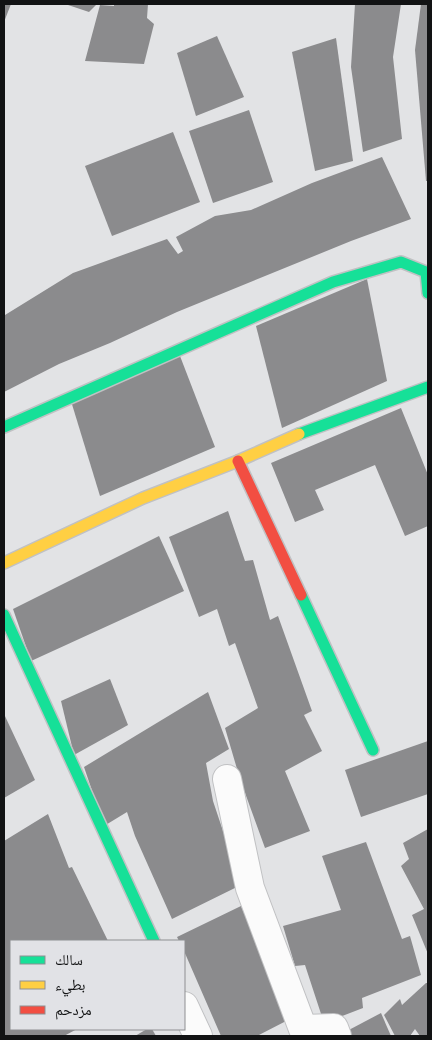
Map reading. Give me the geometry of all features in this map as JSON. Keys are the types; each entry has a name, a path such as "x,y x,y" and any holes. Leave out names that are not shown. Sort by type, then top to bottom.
{"street":[{"path":"4,427 334,282 401,262 426,272 428,293"},
{"path":"4,563 143,498 238,461 292,437 428,387"},
{"path":"238,461 373,750"},
{"path":"4,615 154,940"},
{"path":"227,779 250,888 303,1029 334,1028 337,1036"},
{"path":"185,1008 198,1036"}],"building":[{"path":"4,4 11,4 4,22"},
{"path":"65,4 97,4 89,12"},
{"path":"114,4 148,4 147,18 154,24 144,64 85,61 100,5 114,6"},
{"path":"355,4 401,4 393,57 402,139 363,152 351,67"},
{"path":"421,4 428,4 428,181 426,181 415,50"},
{"path":"217,36 244,97 196,116 177,53"},
{"path":"336,38 353,161 315,171 292,52"},
{"path":"249,110 273,182 213,203 189,131"},
{"path":"173,132 200,202 112,236 85,166"},
{"path":"382,157 411,219 351,241 177,312 59,364 4,392 4,311 5,315 73,273 167,239 178,254 183,251 176,237 215,216 251,210 312,183"},
{"path":"367,279 387,381 282,428 256,326"},
{"path":"180,356 215,447 100,496 71,401"},
{"path":"401,408 428,475 428,526 405,536 375,465 315,490 324,510 295,522 271,463"},
{"path":"228,511 245,561 253,560 270,620 278,616 312,711 304,715 322,751 285,771 310,831 265,848 240,779 225,728 258,708 235,643 229,646 217,609 199,617 169,537"},
{"path":"159,536 184,591 31,661 13,609"},
{"path":"110,679 128,725 74,755 61,701"},
{"path":"208,692 229,749 206,763 213,801 241,885 172,919 135,836 127,812 104,826 84,767"},
{"path":"4,714 35,780 4,798"},
{"path":"428,741 428,794 361,817 345,770"},
{"path":"48,814 69,868 72,867 108,940 10,940 10,1030 75,1030 64,1036 4,1036 4,841"},
{"path":"428,829 428,954 412,915 424,909 401,866 409,859 403,843"},
{"path":"366,842 402,939 410,936 421,975 362,998 363,1008 324,1023 305,965 295,966 283,926 341,910 322,856"},
{"path":"241,906 290,1019 257,1036 221,1036 185,953 185,940 178,940 177,937"},
{"path":"428,983 428,1036 420,1036 415,1029 410,1036 395,1036 384,1015 400,999 402,1005"},
{"path":"381,1013 391,1036 347,1036 345,1032"},
{"path":"145,1030 153,1030 156,1036 135,1036"}],"traffic: fast":[{"path":"4,427 333,282 401,262 426,272 428,293"},
{"path":"299,434 428,387"},
{"path":"301,595 373,750"},
{"path":"4,615 154,940"}],"traffic: slow":[{"path":"4,563 143,498 238,461 299,434"}],"traffic: jam":[{"path":"238,461 301,595"}]}
